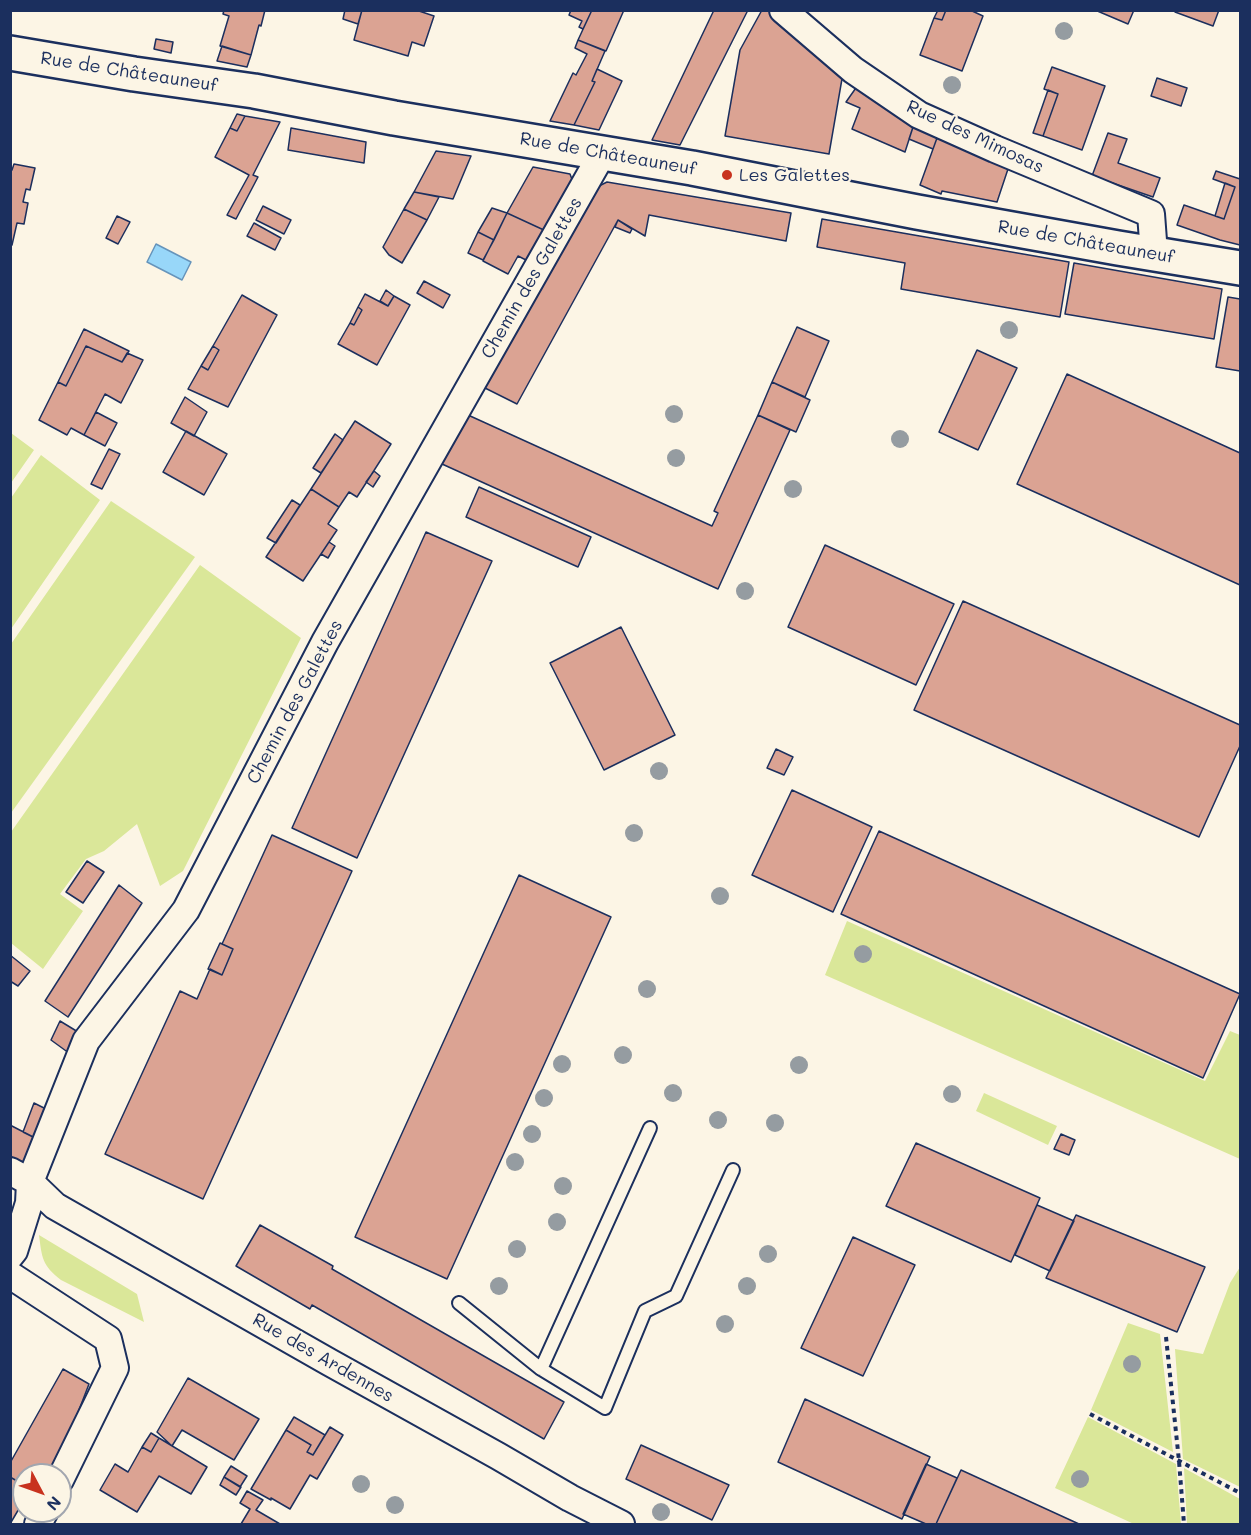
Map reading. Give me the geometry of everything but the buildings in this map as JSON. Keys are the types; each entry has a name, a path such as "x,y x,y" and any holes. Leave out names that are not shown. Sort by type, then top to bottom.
{"main road":[{"name":"Rue de Châteauneuf","path":"10,53 254,91 394,118 692,168 917,212 1240,268"}],"street":[{"name":"Rue des Mimosas","path":"783,10 854,70 919,115 995,150 1151,214 1154,254"},
{"name":"Chemin des Galettes","path":"10,1256 26,1218 29,1203 20,1177 86,1041 186,910 325,642 602,154"},
{"name":"Rue des Ardennes","path":"20,1177 55,1206 498,1455 570,1498 621,1524"},
{"path":"10,1275 108,1339 115,1368 68,1463"}],"lane":[{"path":"541,1369 650,1128"},
{"path":"459,1303 541,1369 605,1408 645,1311 676,1296 733,1170"}],"path":[{"path":"1166,1337 1184,1524"},
{"path":"1090,1414 1240,1493"}],"green space":[{"path":"11,433 34,450 11,483"},
{"path":"41,455 100,500 11,629 11,498"},
{"path":"111,501 195,557 11,813 11,644"},
{"path":"200,565 301,638 183,871 160,886 137,824 104,851 86,859 60,894 83,911 43,969 11,943 11,832"},
{"path":"847,921 1205,1081 1230,1031 1240,1035 1240,1159 825,975"},
{"path":"984,1093 1057,1126 1048,1145 976,1111"},
{"path":"39,1235 137,1294 144,1322 61,1280 46,1265"},
{"path":"1240,1267 1240,1487 1183,1459 1175,1349 1203,1354 1230,1283"},
{"path":"1128,1323 1160,1334 1173,1452 1091,1410"},
{"path":"1088,1417 1176,1464 1181,1524 1134,1524 1055,1488"},
{"path":"1184,1468 1240,1499 1240,1524 1187,1524"}],"water":[{"path":"156,244 191,262 182,280 147,262"}],"place":[{"name":"Les Galettes","path":"727,175"}]}
